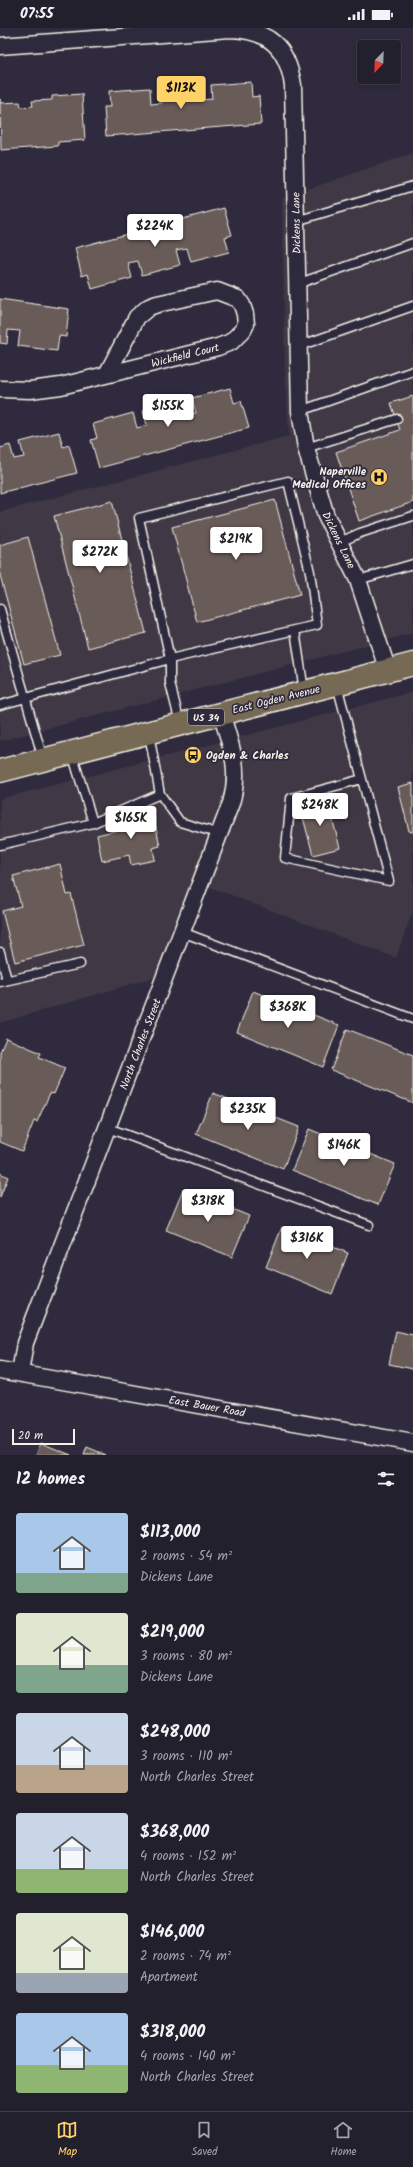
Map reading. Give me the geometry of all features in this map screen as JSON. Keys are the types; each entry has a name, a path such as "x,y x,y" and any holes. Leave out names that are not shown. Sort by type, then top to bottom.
{"main road":[{"name":"East Ogden Avenue","path":"0,771 413,664"}],"street":[{"name":"Dickens Lane","path":"0,46 245,29 268,38 286,58 293,85 300,411 306,448 326,516 358,580 388,671"},
{"name":"Wickfield Court","path":"0,389 30,390 61,386 218,347 239,337 246,324 242,305 233,296 217,291 149,307 137,317 107,374"},
{"name":"North Charles Street","path":"20,1373 25,1343 220,834 234,793 236,777 235,759 221,713"},
{"name":"East Bauer Road","path":"0,1370 413,1443"}],"lane":[{"path":"296,221 413,186"},
{"path":"297,284 413,243"},
{"path":"299,346 413,306"},
{"path":"300,411 413,371"},
{"path":"306,448 397,419"},
{"path":"0,705 170,659 317,625 310,572 288,481 139,518 170,659 170,683 180,724"},
{"path":"340,542 360,533 413,516"},
{"path":"358,580 413,564"},
{"path":"0,609 43,760"},
{"path":"294,630 304,692"},
{"path":"337,684 389,881 285,858 291,798 362,779"},
{"path":"149,732 160,794 180,822 220,834"},
{"path":"72,752 93,823"},
{"path":"0,843 93,823 160,794"},
{"path":"182,932 413,1019"},
{"path":"0,952 4,981 80,964"},
{"path":"108,1128 369,1225"}],"shaded area":[{"path":"413,153 413,633 0,741 0,512 289,436 285,373 282,198"},
{"path":"413,692 413,910 396,958 199,883 165,974 0,1023 0,799"}],"building":[{"path":"251,82 252,97 259,96 261,124 106,136 104,107 110,107 109,91 150,88 151,104 162,103 161,88 200,85 201,100 212,99 211,85"},
{"path":"82,94 85,140 58,142 58,146 1,150 0,103 20,102 21,107 33,106 32,101 52,100 52,96"},
{"path":"224,208 232,235 225,237 229,252 191,262 187,248 176,250 180,265 142,275 138,261 128,263 132,278 92,289 88,274 82,276 75,248"},
{"path":"0,299 69,309 66,337 59,336 57,351 18,346 20,331 8,330 7,344 0,343"},
{"path":"230,388 234,403 241,401 249,428 99,468 91,440 97,438 93,424 133,413 137,428 147,425 143,411 182,401 185,415 196,413 192,398"},
{"name":"Naperville Medical Offices","path":"413,396 413,502 359,521 336,452 400,430 391,403"},
{"path":"59,432 63,447 69,445 77,473 0,493 0,448 10,445 14,459 24,457 20,442"},
{"path":"275,500 300,595 197,622 172,527"},
{"path":"112,501 146,633 88,648 54,516"},
{"path":"28,537 60,655 24,664 0,575 0,545"},
{"path":"413,783 412,832 409,831 398,787"},
{"path":"327,799 340,848 313,855 300,806"},
{"path":"139,813 144,816 153,814 160,846 153,848 155,860 131,865 129,855 102,861 97,835 118,830 116,823 127,820 130,815"},
{"path":"60,864 67,895 71,894 84,945 15,962 2,911 21,906 13,876"},
{"path":"253,991 339,1025 323,1067 237,1032"},
{"path":"347,1029 413,1055 413,1103 331,1070"},
{"path":"6,1038 41,1053 39,1057 65,1068 54,1094 50,1093 37,1122 34,1121 22,1151 0,1142 0,1052"},
{"path":"213,1093 299,1127 283,1169 196,1134"},
{"path":"309,1129 395,1164 378,1205 292,1170"},
{"path":"0,1173 8,1177 0,1197"},
{"path":"183,1189 249,1216 232,1257 166,1230"},
{"path":"282,1227 348,1253 332,1294 266,1267"},
{"path":"396,1331 413,1335 413,1369 389,1364"},
{"path":"41,1443 71,1455 36,1455"},
{"path":"87,1447 106,1455 84,1455"}],"place":[{"name":"Naperville Medical Offices","path":"379,477"},
{"name":"Ogden & Charles","path":"193,755"}]}
